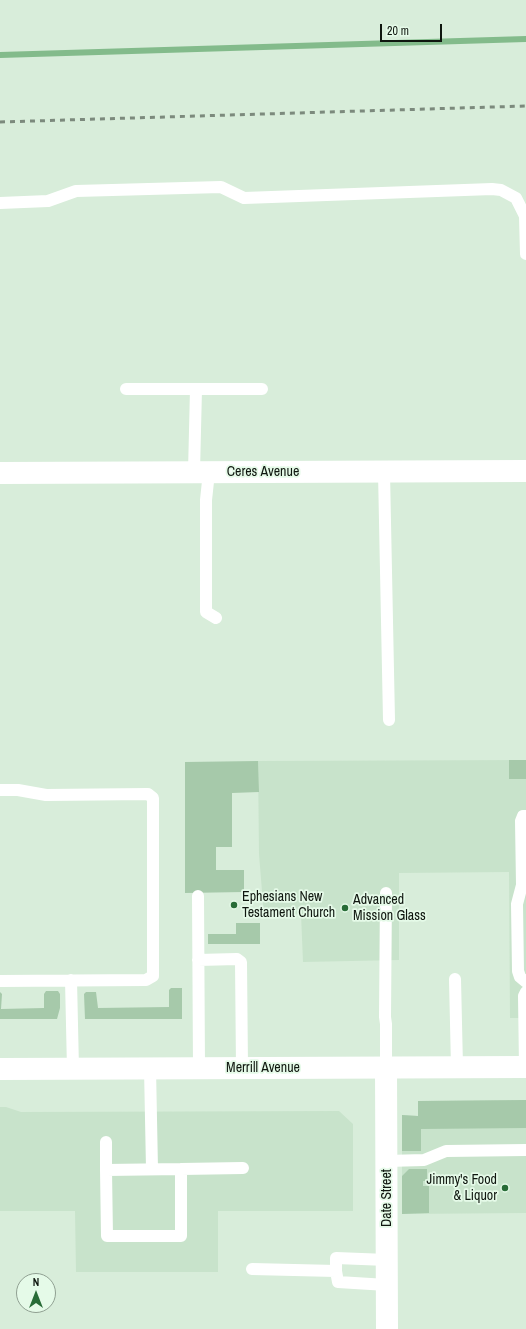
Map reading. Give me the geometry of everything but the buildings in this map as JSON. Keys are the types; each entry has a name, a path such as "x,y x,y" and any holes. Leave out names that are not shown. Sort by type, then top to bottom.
{"street":[{"name":"Ceres Avenue","path":"0,473 526,471"},
{"name":"Merrill Avenue","path":"0,1069 525,1067"},
{"name":"Date Street","path":"386,1068 387,1329"}],"lane":[{"path":"0,203 48,202 76,190 221,187 244,198 492,189 501,190 516,198 525,216 526,254"},
{"path":"126,389 262,389"},
{"path":"196,389 202,472 206,500 206,612 216,618"},
{"path":"384,472 389,720"},
{"path":"0,790 18,790 46,795 148,794 153,798 153,976 146,980 0,981"},
{"path":"526,816 523,816 521,821 522,885 518,899 517,911 518,971 520,977 526,982"},
{"path":"386,892 386,1068"},
{"path":"198,896 199,1068"},
{"path":"198,960 237,959 241,962 242,1068"},
{"path":"455,979 457,1067"},
{"path":"71,980 73,1069"},
{"path":"525,1067 524,996 526,992"},
{"path":"150,1068 152,1170"},
{"path":"106,1142 107,1236 181,1236 181,1169"},
{"path":"387,1161 424,1160 446,1151 526,1150"},
{"path":"106,1170 243,1168"},
{"path":"387,1260 336,1258 338,1282 387,1285"},
{"path":"252,1269 336,1271"}],"shaded area":[{"path":"509,760 526,760 526,779 509,779"},
{"path":"526,760 526,1018 510,1018 509,872 399,873 399,960 303,962 301,914 264,916 259,854 258,761"},
{"path":"258,761 259,792 232,793 232,847 216,847 216,870 244,870 244,892 185,893 185,762"},
{"path":"236,923 260,923 260,944 208,944 208,934 236,934"},
{"path":"171,988 182,988 182,1019 85,1019 84,994 86,992 96,992 98,1008 169,1007 169,990"},
{"path":"46,991 58,991 60,994 60,1008 57,1019 0,1019 0,992 2,994 1,1009 44,1008 44,994"},
{"path":"526,1100 526,1213 402,1214 402,1115 418,1116 418,1101"},
{"path":"526,1100 526,1128 421,1129 421,1151 402,1151 402,1115 418,1116 418,1101"},
{"path":"0,1107 6,1107 21,1112 339,1111 353,1124 353,1211 218,1211 218,1272 76,1272 75,1211 0,1211"},
{"path":"409,1169 427,1169 427,1181 423,1181 423,1186 429,1186 429,1213 402,1214 402,1176"}],"waterway":[{"path":"0,55 526,39"}],"railway":[{"path":"0,122 526,106"}],"place":[{"name":"Ephesians New Testament Church","path":"234,905"},
{"name":"Advanced Mission Glass","path":"345,908"},
{"name":"Jimmy's Food & Liquor","path":"505,1188"}]}
